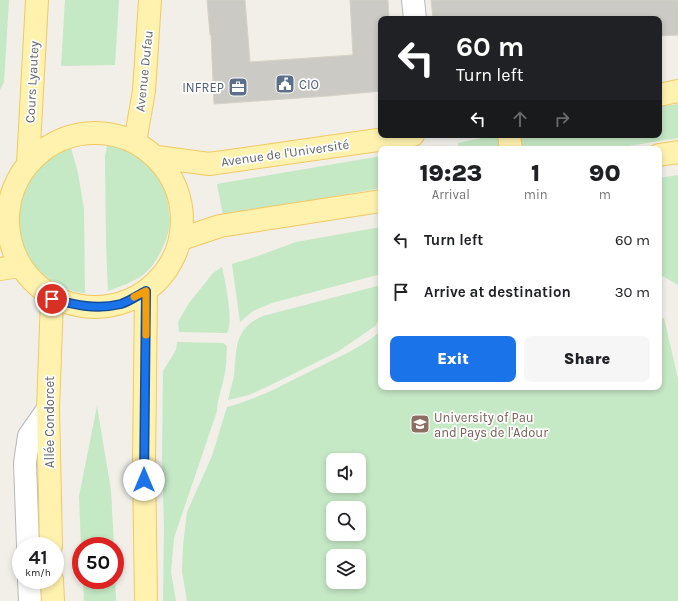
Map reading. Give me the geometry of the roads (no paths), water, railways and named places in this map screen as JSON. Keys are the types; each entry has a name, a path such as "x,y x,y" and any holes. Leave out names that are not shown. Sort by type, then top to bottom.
{"main road":[{"name":"Cours Lyautey","path":"28,164 37,0"},
{"name":"Avenue Dufau","path":"135,142 144,91 150,0"},
{"path":"662,94 678,91"},
{"path":"102,133 119,136 135,142 156,157 172,178 179,192 183,216 181,239 169,268 158,281 146,291 122,304 95,308 69,304 52,299 32,280 10,267 13,252 4,206 28,164 43,150 61,139 81,134 102,133"},
{"name":"Avenue de l'Université","path":"156,157 209,164 392,138"},
{"path":"662,155 678,152"},
{"path":"181,239 220,226 378,201"},
{"path":"146,291 144,465 146,601"},
{"name":"Allée Condorcet","path":"51,537 48,409 52,299"},
{"path":"52,589 53,601"}],"street":[{"path":"414,0 415,16"},
{"path":"28,537 25,463 29,436 48,409"},
{"path":"29,589 30,601"}],"place":[{"name":"CIO","path":"285,84"},
{"name":"INFREP","path":"238,87"},
{"name":"University of Pau and Pays de l'Adour","path":"420,424"}]}
